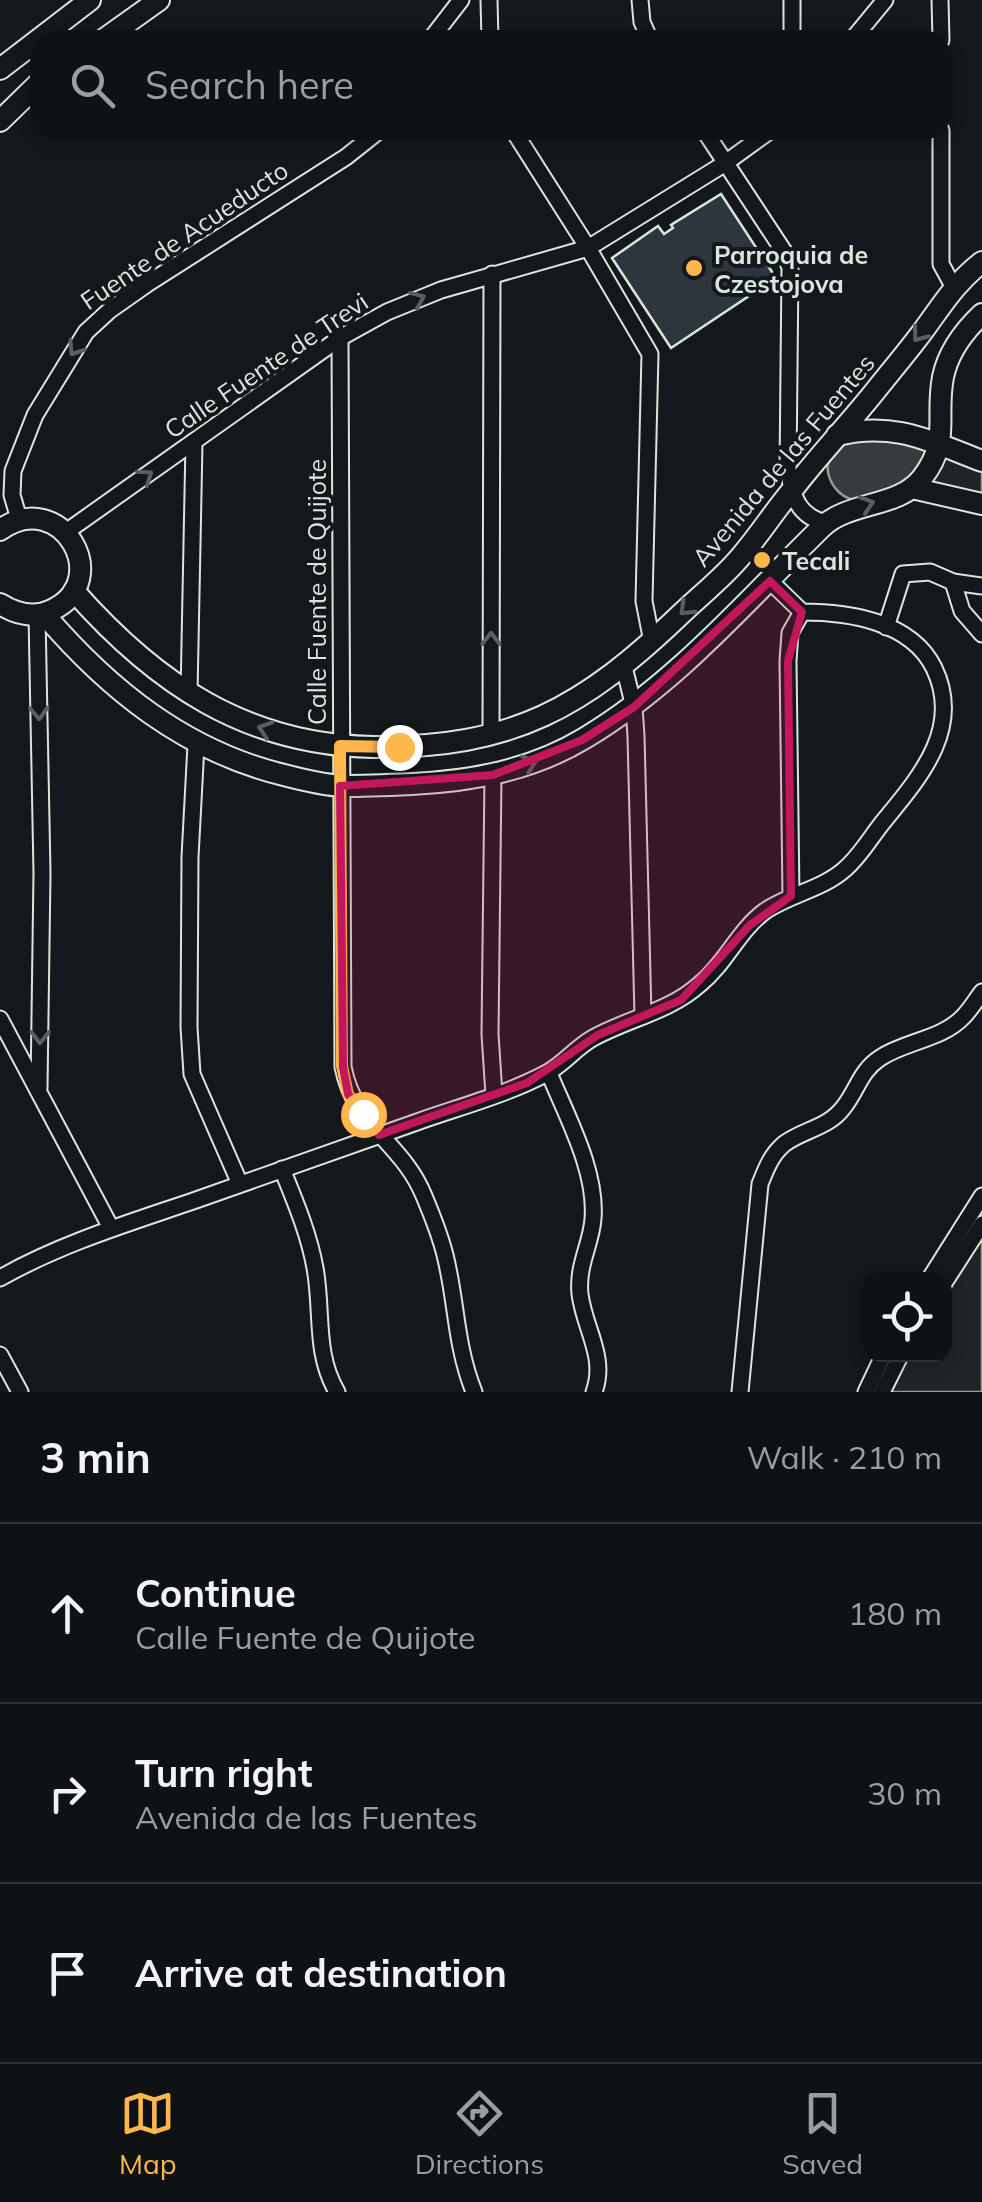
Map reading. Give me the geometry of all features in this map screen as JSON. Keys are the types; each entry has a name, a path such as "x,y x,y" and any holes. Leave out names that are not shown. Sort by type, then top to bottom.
{"main road":[{"path":"43,30 66,9 90,0"},
{"path":"117,30 159,0"},
{"path":"0,69 30,42"},
{"path":"0,120 30,92"},
{"name":"Avenida de las Fuentes","path":"74,591 137,656 189,694 266,731 340,746 446,744 491,736 588,694 652,642 741,557 922,332 953,286 982,262"},
{"path":"912,488 940,445 944,373 957,342 982,314"},
{"path":"837,435 885,428 982,461"},
{"path":"40,614 110,683 196,744 261,770 340,786 494,776 582,740 634,706 675,673 826,523 859,506 912,488 982,504"},
{"path":"0,604 12,611 40,614 56,609 74,591 79,579 79,554 66,532 44,520 7,520"}],"street":[{"path":"438,30 462,0"},
{"path":"489,0 490,30"},
{"path":"640,0 646,30"},
{"path":"792,0 792,30"},
{"path":"860,30 885,0"},
{"path":"940,0 940,30"},
{"name":"Fuente de Acueducto","path":"7,520 13,471 35,415 86,332 147,284 367,140"},
{"path":"519,140 650,354 644,601 652,642"},
{"path":"710,140 785,253 790,268 787,457 792,490 802,512 826,523"},
{"name":"Calle Fuente de Trevi","path":"66,532 340,338 387,312 441,290 588,248 757,140"},
{"path":"941,140 941,264 953,286"},
{"path":"491,736 492,274"},
{"name":"Calle Fuente de Quijote","path":"340,338 342,1066 348,1094 414,1172 425,1198 445,1255 461,1358 474,1392"},
{"path":"189,694 194,443"},
{"path":"886,627 903,574 930,572 954,582 982,586"},
{"path":"0,1278 110,1228 548,1073 581,1045 682,1000 703,982 764,912 846,868 930,760 945,711 942,686 931,662 911,640 886,627 838,612 802,612 770,580"},
{"path":"954,582 962,611 982,634"},
{"path":"791,896 788,661 790,633 802,612"},
{"path":"39,1088 40,614"},
{"path":"624,667 634,706 642,1016"},
{"path":"196,744 190,857 192,1074 240,1184"},
{"path":"494,776 490,1034 494,1095"},
{"path":"740,1392 760,1184 769,1162 785,1144 824,1124 843,1108 864,1072 878,1058 939,1034 962,1019 982,992"},
{"path":"0,1019 110,1228"},
{"path":"548,1073 592,1179 593,1225 581,1258 580,1296 598,1358 594,1392"},
{"path":"282,1170 316,1269 324,1366 337,1392"},
{"path":"934,1272 982,1196"},
{"path":"951,1272 982,1224"},
{"path":"0,1355 20,1392"},
{"path":"866,1392 880,1362"},
{"path":"882,1392 897,1362"}],"highlighted area":[{"path":"770,581 802,612 788,661 791,896 750,925 681,1000 598,1035 527,1083 379,1135 348,1094 343,1067 340,786 493,775 582,740 634,707"}],"shaded area":[{"path":"901,440 937,451 910,489 856,500 847,498 834,486 828,461 838,447 860,441"},
{"path":"942,452 982,466 982,501 916,489"},
{"path":"982,1234 982,1392 889,1392 904,1362 952,1362 952,1283"}],"building":[{"name":"Parroquia de Czestojova","path":"721,194 776,278 671,348 612,258 658,226 664,234 673,228 671,225"},
{"name":"Tecali","path":"767,551 770,566 758,569 754,554"}],"place":[{"name":"Parroquia de Czestojova","path":"694,268"},
{"name":"Tecali","path":"762,560"}],"route":[{"path":"363,1114 348,1094 342,1066 340,746 399,747"}]}
